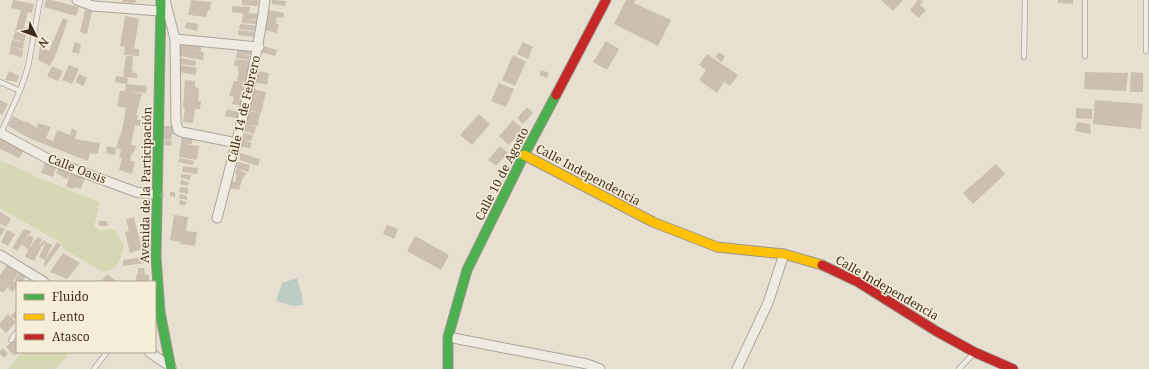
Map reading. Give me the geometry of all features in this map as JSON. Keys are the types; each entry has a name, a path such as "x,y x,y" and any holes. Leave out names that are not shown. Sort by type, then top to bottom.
{"street":[{"path":"77,0 93,6 160,11"},
{"name":"Avenida de la Participación","path":"161,0 156,256 160,312 171,368"},
{"path":"165,0 175,39 176,123 178,130 237,143"},
{"name":"Calle 14 de Febrero","path":"216,218 237,143 259,47 265,0"},
{"name":"Calle 10 de Agosto","path":"448,369 448,337 468,270 524,154 606,0"},
{"path":"175,39 259,47"},
{"name":"Calle Oasis","path":"0,133 52,161 136,192 158,195"},
{"name":"Calle Independencia","path":"524,154 653,222 717,247 784,254 825,266 858,282 936,331 974,352 1013,369"},
{"path":"739,368 768,303 784,254"},
{"path":"0,255 42,281"},
{"path":"448,337 587,364 600,369"},
{"path":"150,353 171,368"}],"lane":[{"path":"0,133 20,91 28,67 40,0"},
{"path":"1024,57 1025,0"},
{"path":"1084,56 1085,0"},
{"path":"1146,0 1146,51"},
{"path":"0,82 20,91"},
{"path":"11,340 16,333"},
{"path":"959,369 974,352"},
{"path":"94,369 106,353"}],"green space":[{"path":"0,161 100,202 94,226 100,230 115,229 124,247 118,264 113,269 103,272 62,248 63,244 0,208"},
{"path":"21,353 69,353 56,369 8,369"}],"shaded area":[{"path":"297,278 303,305 293,306 276,301 282,283"}],"building":[{"path":"13,0 34,4 32,13 28,12 24,27 28,28 24,42 13,39 21,10 11,8"},
{"path":"46,0 52,0 79,7 76,16 44,7"},
{"path":"123,0 136,0 135,3 122,2"},
{"path":"191,0 211,2 210,10 208,10 206,17 188,15"},
{"path":"242,0 259,0 258,6 242,5"},
{"path":"272,0 286,1 285,6 272,4"},
{"path":"626,0 636,0 634,3 671,20 658,46 614,24"},
{"path":"881,0 903,0 893,11"},
{"path":"918,0 924,1 920,5 926,10 919,18 910,10"},
{"path":"1058,0 1073,0 1073,4 1058,3"},
{"path":"232,6 250,7 249,13 259,14 259,19 245,19 259,20 258,24 242,23 243,13 232,12"},
{"path":"85,10 92,11 87,34 80,32"},
{"path":"269,10 284,13 283,18 277,17 276,24 279,24 277,33 265,30"},
{"path":"125,16 139,19 134,48 130,48 139,49 139,56 124,55 125,47 120,46"},
{"path":"63,18 68,20 56,54 50,66 38,60 40,47 49,51"},
{"path":"186,22 198,24 197,31 185,28"},
{"path":"240,24 258,26 257,31 239,29"},
{"path":"238,30 256,32 256,37 238,35"},
{"path":"12,40 24,42 23,49 13,47 23,50 22,57 9,54"},
{"path":"606,41 619,49 607,70 593,62"},
{"path":"75,42 81,44 79,54 72,52"},
{"path":"181,42 201,44 201,51 191,50 204,52 203,60 179,56"},
{"path":"523,42 533,47 528,59 517,54"},
{"path":"238,46 253,48 252,55 241,54 250,56 249,60 236,58"},
{"path":"263,46 277,50 275,56 261,52"},
{"path":"719,52 725,56 722,62 715,57"},
{"path":"707,54 738,75 730,86 724,82 717,93 699,80 706,70 699,65"},
{"path":"513,55 526,62 515,86 502,80"},
{"path":"126,56 133,56 132,71 134,71 133,73 137,73 137,78 123,77"},
{"path":"181,58 196,61 195,66 180,64"},
{"path":"235,59 251,61 243,106 232,104 234,97 229,96 234,81 237,81 239,71 238,66 234,66"},
{"path":"69,65 79,69 72,84 62,80"},
{"path":"181,65 197,68 195,75 180,72"},
{"path":"52,66 63,71 58,81 47,76"},
{"path":"541,70 549,73 547,78 539,75"},
{"path":"9,71 19,76 17,82 5,80"},
{"path":"257,71 269,73 267,85 254,82"},
{"path":"1085,72 1128,73 1126,91 1084,89"},
{"path":"1131,72 1143,73 1143,92 1130,92"},
{"path":"79,74 87,78 83,86 75,82"},
{"path":"116,76 128,78 127,84 147,86 146,93 129,92 142,94 136,115 138,116 137,120 141,120 140,126 135,125 131,145 136,146 130,160 135,162 132,174 119,170 122,158 119,158 121,150 116,148 121,135 126,108 117,106 120,91 125,91 126,84 115,82"},
{"path":"185,80 195,81 195,87 199,88 198,101 201,101 200,109 195,109 193,123 183,122 185,108 183,107"},
{"path":"499,83 514,89 506,107 491,101"},
{"path":"253,89 266,92 261,113 248,110"},
{"path":"0,100 8,104 2,115 0,114"},
{"path":"1095,100 1143,104 1141,129 1093,124"},
{"path":"527,107 533,113 523,124 517,118"},
{"path":"1076,108 1092,109 1092,119 1076,118"},
{"path":"227,109 242,113 241,119 225,116"},
{"path":"248,111 260,113 258,126 249,125 256,127 254,134 244,131"},
{"path":"479,114 490,124 472,145 460,135"},
{"path":"13,116 25,122 26,121 37,128 38,123 51,127 46,138 53,141 57,130 70,135 72,128 77,131 75,139 100,143 98,153 90,153 88,161 31,139 8,126"},
{"path":"513,120 523,129 509,145 499,136"},
{"path":"1077,122 1090,124 1091,134 1075,131"},
{"path":"164,126 173,126 171,140 163,139"},
{"path":"245,133 253,135 251,141 244,140 252,143 250,148 241,147"},
{"path":"182,135 193,136 192,144 185,144 199,146 197,160 179,157"},
{"path":"1,139 24,150 19,158 0,149"},
{"path":"165,140 172,141 171,146 164,145"},
{"path":"107,146 116,148 115,155 106,153"},
{"path":"500,146 508,153 496,166 488,160"},
{"path":"240,153 260,159 258,166 240,160"},
{"path":"179,158 194,161 193,165 178,162"},
{"path":"238,162 250,165 248,172 237,169 246,173 243,177 239,190 229,188 231,181 235,182"},
{"path":"45,163 56,167 53,177 41,173"},
{"path":"996,164 1005,174 973,204 963,193"},
{"path":"183,166 198,168 197,174 182,172"},
{"path":"59,167 70,173 67,179 56,173"},
{"path":"70,173 85,178 81,189 66,187"},
{"path":"181,174 191,175 190,180 181,178"},
{"path":"181,180 189,182 188,186 180,184"},
{"path":"180,187 188,188 188,194 179,192"},
{"path":"170,192 175,192 175,197 170,196"},
{"path":"180,194 187,196 187,200 179,198"},
{"path":"180,200 187,202 185,206 179,204"},
{"path":"0,212 11,219 6,227 0,224"},
{"path":"174,215 188,217 186,231 197,232 195,246 180,244 181,242 170,240"},
{"path":"134,217 142,249 130,253 125,232 129,231 126,219"},
{"path":"99,221 107,221 108,226 99,226"},
{"path":"387,225 398,229 394,239 383,234"},
{"path":"0,226 5,229 0,237"},
{"path":"24,229 31,231 17,251 12,248"},
{"path":"7,230 15,234 8,246 1,242"},
{"path":"29,235 34,238 29,249 38,237 42,239 39,246 44,240 46,242 41,247 34,261 25,257 28,250 22,244"},
{"path":"415,236 449,255 441,270 407,251"},
{"path":"46,242 52,245 45,260 39,257"},
{"path":"57,242 61,245 45,267 45,260"},
{"path":"63,253 80,263 67,279 50,272"},
{"path":"143,257 144,263 123,266 123,260"},
{"path":"8,264 19,271 13,281 16,282 16,287 13,292 8,288 10,284 3,293 0,291 0,275"},
{"path":"138,268 144,268 145,275 149,275 149,281 136,281"},
{"path":"19,272 26,276 23,281 18,281 15,279"},
{"path":"107,274 116,281 102,281"},
{"path":"16,310 16,320 11,316"},
{"path":"8,314 16,322 6,333 0,327 0,323"},
{"path":"14,340 16,342 17,353 14,356 6,347"},
{"path":"3,348 8,354 4,358 0,354 0,351"}],"traffic: fast":[{"path":"161,0 156,257 160,312 171,369"},
{"path":"448,369 448,337 467,270 524,155 556,95"}],"traffic: slow":[{"path":"524,155 653,222 717,247 784,254 822,265"}],"traffic: jam":[{"path":"556,95 606,0"},
{"path":"822,265 858,282 936,331 974,352 1013,369"}]}
